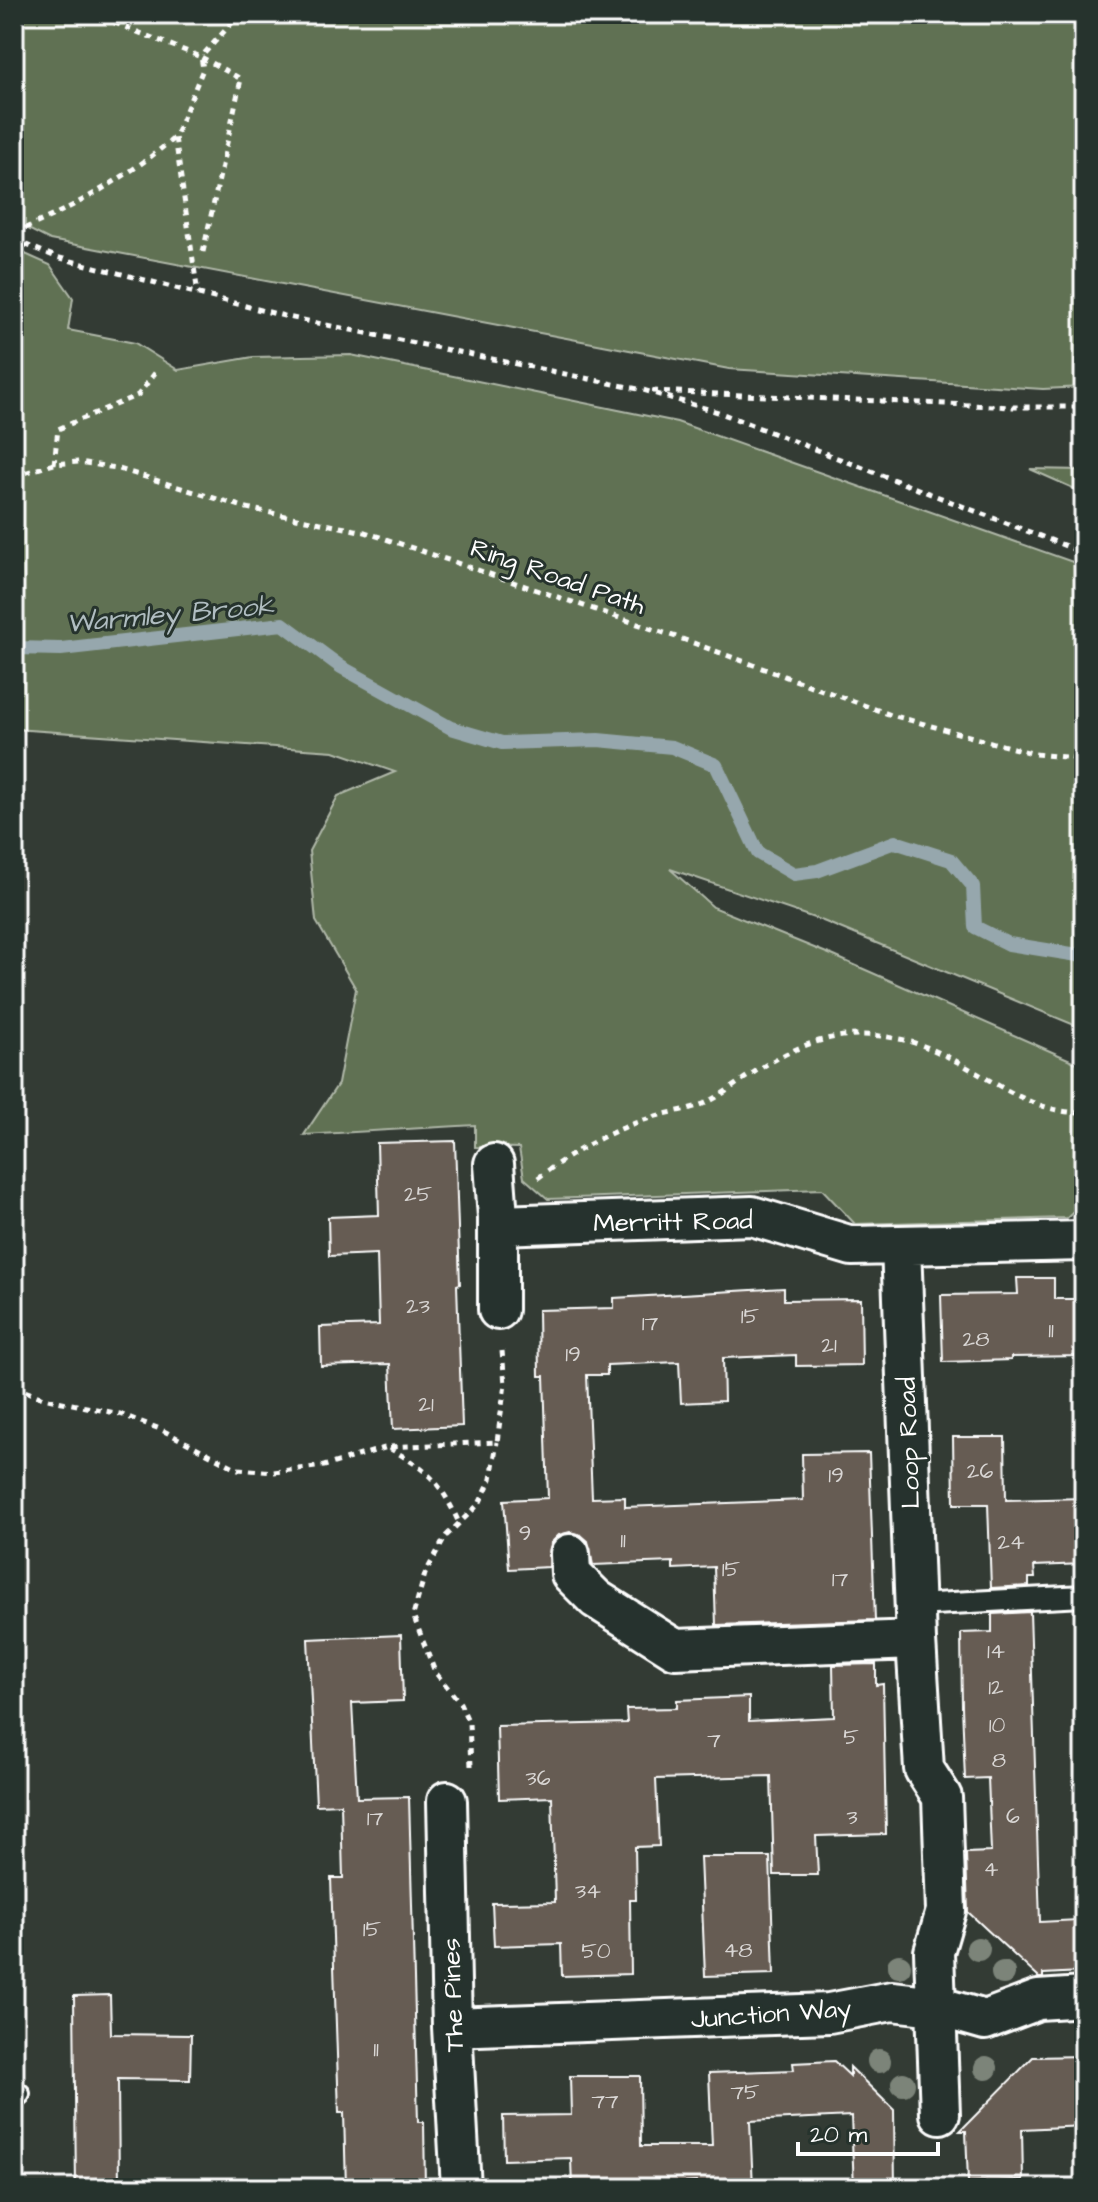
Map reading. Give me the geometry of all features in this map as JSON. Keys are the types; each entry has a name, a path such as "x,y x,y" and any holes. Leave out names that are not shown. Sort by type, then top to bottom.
{"street":[{"path":"494,1164 498,1221 498,1310"},
{"name":"Merritt Road","path":"498,1221 752,1216 852,1246 1084,1241"},
{"name":"Loop Road","path":"901,1246 915,1622 924,1769 942,1797 946,1911 934,1952 940,2114"},
{"path":"570,1554 571,1574 596,1599 675,1649 915,1622"},
{"name":"The Pines","path":"447,1801 452,2027 461,2188"},
{"name":"Junction Way","path":"452,2027 829,2013 892,2001 936,2006 985,2020 1038,2000 1084,1997"}],"lane":[{"path":"915,1622 1084,1596"}],"path":[{"path":"92,14 201,57 241,79 203,252"},
{"path":"201,57 240,14"},
{"path":"14,233 47,219 145,162 175,137 203,69 201,57"},
{"path":"175,137 198,294"},
{"path":"14,240 56,257 288,317 643,390 718,412 1084,553"},
{"path":"54,464 58,429 138,395 158,369"},
{"path":"643,390 1014,407 1084,407"},
{"name":"Ring Road Path","path":"14,476 54,464 79,462 116,468 247,508 365,532 685,640 891,715 1035,754 1084,759"},
{"path":"498,1221 539,1177 586,1144 650,1118 705,1104 760,1068 810,1041 847,1034 899,1039 938,1051 1038,1106 1067,1113 1084,1113"},
{"path":"471,1767 469,1723 460,1703 435,1672 413,1615 425,1574 446,1536 479,1504 491,1479 505,1384 498,1310"},
{"path":"14,1387 43,1398 133,1419 160,1429 238,1469 273,1472 324,1466 388,1447 497,1442"},
{"path":"388,1447 416,1463 444,1490 459,1523"}],"green space":[{"path":"14,14 1084,14 1084,387 1043,389 729,369 50,240 14,222"},
{"path":"14,249 50,265 73,298 68,330 135,343 178,370 253,357 351,355 677,422 1084,566 1084,1029 823,921 670,869 713,907 834,956 1084,1066 1084,1202 1067,1218 855,1224 822,1189 548,1199 524,1178 519,1148 475,1147 475,1125 304,1135 338,1084 356,989 316,921 309,851 338,796 395,772 334,751 14,729"},
{"path":"1030,469 1084,470 1084,493"}],"building":[{"path":"455,1141 462,1426 393,1429 390,1364 321,1366 320,1327 379,1325 377,1254 329,1256 328,1217 379,1215 377,1143"},
{"path":"1017,1278 1054,1278 1054,1299 1084,1299 1084,1356 943,1362 941,1295 1018,1294"},
{"path":"784,1288 784,1300 861,1299 862,1365 796,1366 796,1355 723,1358 724,1401 681,1403 679,1362 607,1365 607,1375 587,1375 592,1498 625,1497 625,1507 803,1500 802,1454 869,1453 875,1620 716,1625 714,1567 673,1569 673,1562 593,1565 588,1541 570,1532 559,1535 551,1543 549,1567 509,1569 504,1500 548,1498 544,1376 539,1376 538,1310 614,1308 614,1298"},
{"path":"953,1437 1005,1437 1006,1500 1084,1498 1084,1564 1034,1566 1035,1578 1029,1578 1029,1586 991,1588 988,1504 954,1504"},
{"path":"1030,1612 1040,1922 1078,1920 1081,1972 1043,1974 1043,1978 1039,1978 968,1912 966,1853 991,1852 988,1778 965,1779 961,1633 992,1632 992,1614"},
{"path":"401,1635 403,1701 352,1703 357,1798 409,1797 418,2122 424,2122 425,2188 346,2188 344,2113 339,2113 331,1878 343,1878 341,1804 316,1805 308,1639"},
{"path":"876,1664 876,1685 883,1684 886,1834 816,1836 818,1875 774,1875 771,1776 656,1779 659,1846 635,1847 636,1900 630,1900 631,1974 562,1976 561,1944 494,1946 492,1903 555,1902 552,1797 499,1799 497,1726 627,1723 626,1709 677,1708 677,1700 749,1697 749,1721 834,1717 833,1665"},
{"path":"700,1857 770,1857 774,1974 705,1976"},
{"path":"110,1995 111,2034 191,2035 190,2080 118,2079 119,2188 76,2188 74,1996"},
{"path":"1084,2056 1084,2126 1022,2129 1023,2180 968,2182 966,2131 960,2131 1033,2057"},
{"path":"834,2061 850,2076 850,2067 894,2110 895,2188 854,2188 851,2116 750,2121 753,2188 696,2188 696,2182 622,2188 572,2188 571,2158 504,2160 503,2116 571,2115 570,2076 640,2076 641,2146 712,2146 709,2073 794,2070 793,2063"}],"waterway":[{"name":"Warmley Brook","path":"14,648 61,649 283,624 341,667 451,728 502,743 598,740 672,747 716,765 758,853 794,874 817,871 895,842 951,860 973,886 975,927 1009,944 1084,956"}]}
